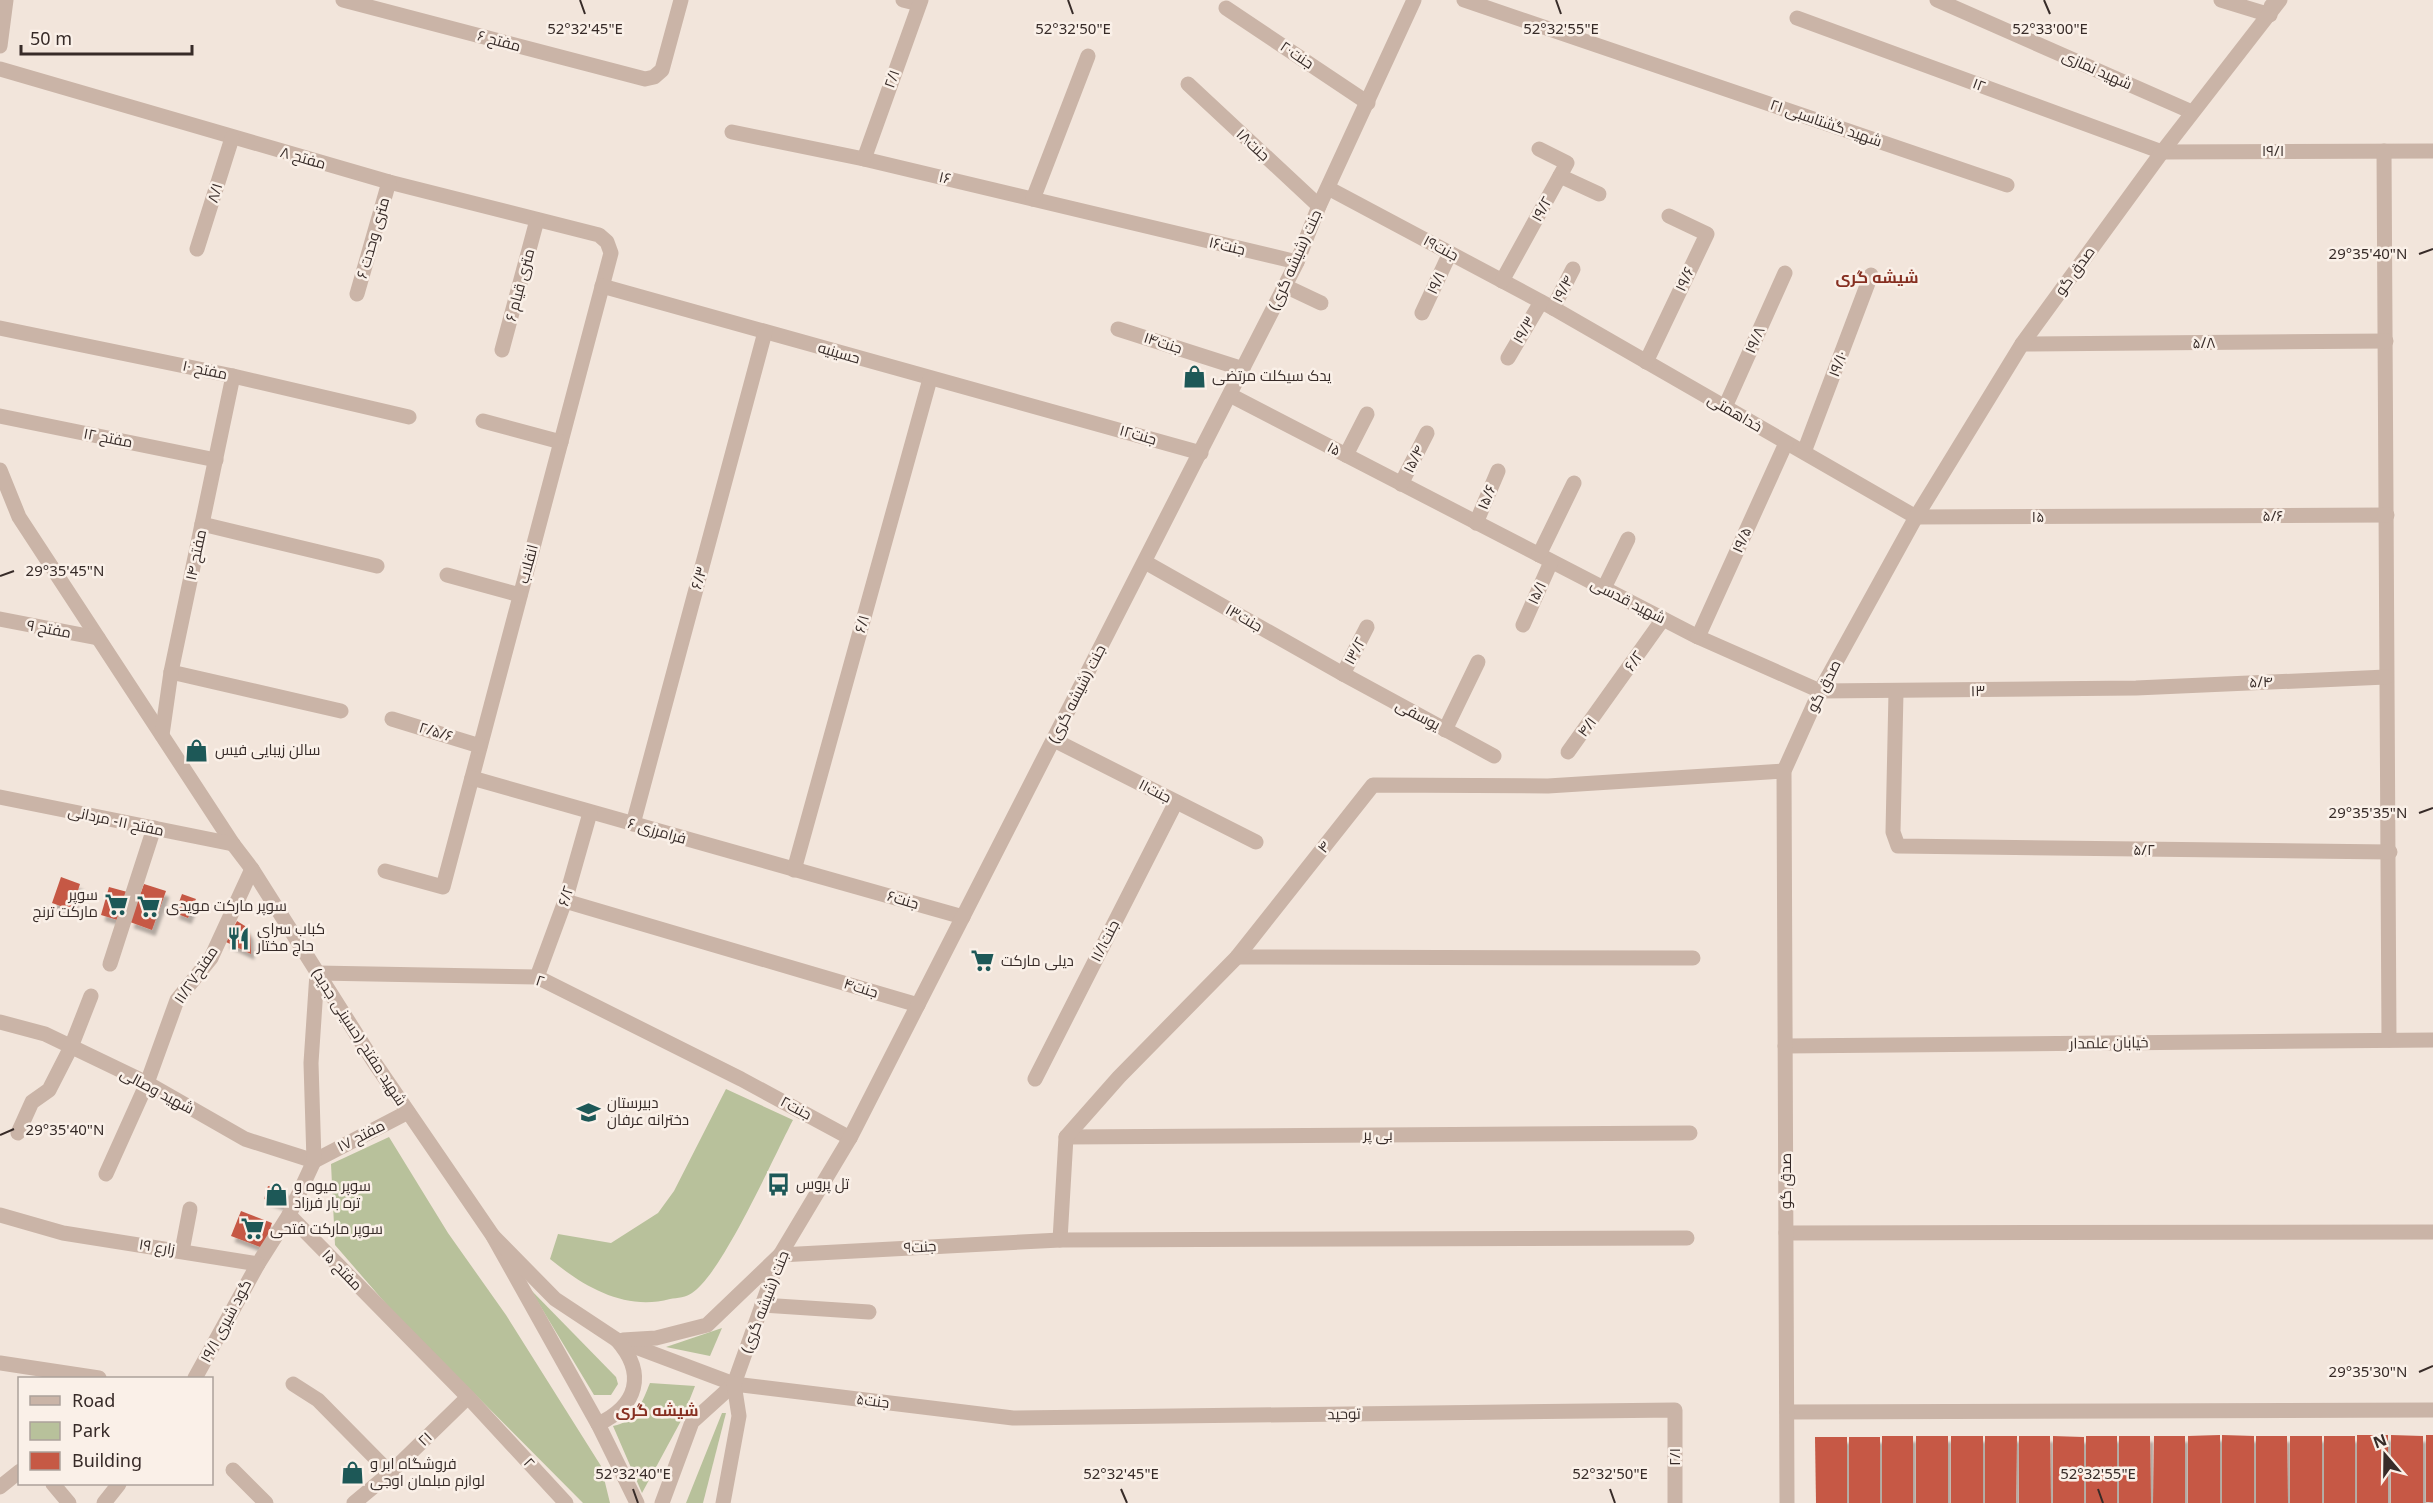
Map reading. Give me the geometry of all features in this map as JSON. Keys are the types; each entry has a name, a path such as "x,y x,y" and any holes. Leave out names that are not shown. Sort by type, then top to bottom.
{"street":[{"path":"0,46 6,0"},
{"name":"مفتح ۶","path":"343,0 645,79 654,77 662,70 681,0"},
{"path":"903,0 920,2"},
{"name":"جنت (شیشه گری)","path":"734,1384 780,1255 850,1138 1201,453 1297,262 1319,206 1414,0"},
{"name":"شهید گشتاسبی ۲۱","path":"1464,0 2007,185"},
{"name":"شهید نمازی","path":"1936,0 2192,112"},
{"path":"2221,0 2271,8"},
{"name":"صدق گو","path":"1787,1503 1784,771 1820,691 1916,517 2022,344 2192,112 2271,8 2280,0"},
{"name":"۲/۱","path":"864,159 920,2"},
{"name":"جنت۲۰","path":"1226,8 1368,103"},
{"name":"۱۲","path":"1797,18 2162,152"},
{"path":"1033,199 1088,56"},
{"name":"مفتح ۸","path":"0,69 389,182 599,235 607,242"},
{"name":"جنت۱۸","path":"1188,84 1319,206"},
{"name":"۱۶","path":"732,132 864,159 1157,230"},
{"name":"۸/۱","path":"197,249 232,138"},
{"path":"1539,149 1567,163 1560,176 1599,194"},
{"path":"2384,151 2386,677 2390,852 2389,1040"},
{"name":"۱۹/۱","path":"2162,152 2433,151"},
{"name":"۱۹/۲","path":"1502,281 1560,176"},
{"name":"۶ متری وحدت","path":"357,294 389,182"},
{"name":"جنت۱۹","path":"1328,188 1547,305"},
{"name":"۱۹/۶","path":"1646,362 1707,234 1669,216"},
{"name":"۶ متری قیام","path":"502,350 537,220"},
{"name":"جنت۱۶","path":"1157,230 1297,262"},
{"name":"انقلاب","path":"385,871 443,887 611,254 607,242"},
{"name":"۱۹/۱","path":"1422,313 1450,253"},
{"name":"۱۹/۴","path":"1547,305 1573,269"},
{"name":"۱۹/۸","path":"1725,407 1785,273"},
{"name":"۱۹/۱۰","path":"1804,452 1871,275"},
{"name":"حسینیه","path":"602,286 1076,418"},
{"path":"1285,286 1321,303"},
{"name":"خداهمتی","path":"1547,305 1916,517"},
{"name":"۱۹/۳","path":"1508,358 1547,305"},
{"name":"مفتح ۱۰","path":"0,328 233,376 409,417"},
{"name":"جنت۱۴","path":"1118,329 1243,369"},
{"name":"۶/۳","path":"633,824 765,332"},
{"name":"۵/۸","path":"2022,344 2386,341"},
{"name":"مفتح ۱۴","path":"162,735 171,672 233,376"},
{"name":"۶/۱","path":"794,870 930,379"},
{"name":"۱۵","path":"1230,395 1439,504"},
{"path":"1346,455 1367,414"},
{"name":"مفتح ۱۲","path":"0,416 216,460"},
{"name":"جنت۱۲","path":"1076,418 1201,453"},
{"path":"483,421 561,442"},
{"name":"۱۵/۴","path":"1401,484 1426,433"},
{"name":"۱۹/۵","path":"1698,637 1786,443"},
{"name":"شهید مفتح (حسینی جدید)","path":"0,470 19,517 233,844 252,869 408,1112 493,1236"},
{"name":"۱۵/۶","path":"1476,523 1498,471"},
{"name":"۱۵/۱","path":"1523,625 1574,483"},
{"name":"شهید قدسی","path":"1439,504 1698,637 1820,691"},
{"name":"۵/۶","path":"2159,517 2387,515"},
{"name":"۱۵","path":"1916,517 2159,517"},
{"path":"202,524 376,566"},
{"path":"1604,588 1628,539"},
{"name":"جنت۱۳","path":"1145,562 1343,674"},
{"path":"447,575 520,595"},
{"name":"مفتح ۹","path":"0,619 98,638"},
{"name":"۶/۲","path":"1605,702 1662,619"},
{"name":"۱۳/۲","path":"1343,674 1367,627"},
{"path":"1445,730 1478,662"},
{"path":"171,672 341,711"},
{"name":"یوسفی","path":"1343,674 1494,756"},
{"name":"۵/۴","path":"2136,687 2386,677"},
{"name":"۱۳","path":"1820,691 1896,692 2136,687"},
{"name":"۵/۲","path":"1896,692 1893,832 1898,846 2390,852"},
{"name":"۴/۱","path":"1568,752 1605,702"},
{"name":"۲/۵/۶","path":"392,719 480,746"},
{"name":"جنت۱۱","path":"1054,740 1256,842"},
{"name":"۴","path":"1066,1137 1119,1077 1237,957 1373,785 1548,786 1784,771"},
{"name":"فرامرزی ۶","path":"472,778 590,813 844,882"},
{"name":"مفتح ۱۱- مردانی","path":"0,797 233,844"},
{"name":"جنت۱۱/۱","path":"1035,1079 1176,802"},
{"name":"۶/۲","path":"537,977 565,901 590,813"},
{"path":"110,964 154,828"},
{"name":"مفتح۱۱/۲۷","path":"106,1174 147,1083 177,1000 211,958 252,869"},
{"name":"جنت۶","path":"844,882 963,917"},
{"name":"جنت۴","path":"565,901 918,1005"},
{"path":"1237,957 1693,958"},
{"path":"258,1264 289,1215 314,1161 310,1063 317,973"},
{"name":"۲","path":"317,973 537,977 741,1079"},
{"path":"18,1133 32,1102 49,1090 71,1047 91,996"},
{"name":"شهید وصالی","path":"0,1022 45,1034 147,1083 245,1139 314,1161"},
{"name":"خیابان علمدار","path":"1785,1046 2433,1040"},
{"name":"جنت۲","path":"741,1079 850,1138"},
{"name":"مفتح ۱۷","path":"314,1161 408,1112"},
{"name":"بی پر","path":"1066,1137 1690,1133"},
{"path":"1060,1240 1066,1137"},
{"path":"182,1251 190,1209"},
{"name":"۱۹ زارع","path":"0,1215 63,1233 258,1264"},
{"name":"مفتح ۱۵","path":"289,1215 468,1397"},
{"path":"1786,1233 2433,1232"},
{"path":"493,1236 555,1299 617,1340 629,1353 634,1370 634,1388 627,1404 614,1416 598,1424"},
{"path":"493,1236 598,1424 637,1503"},
{"name":"جنت۹","path":"780,1255 1060,1240 1687,1238"},
{"path":"617,1340 656,1338 707,1325 780,1255"},
{"name":"۱۹/۱ گود شیری","path":"196,1377 258,1264"},
{"path":"762,1305 869,1312"},
{"name":"جنت۵","path":"617,1340 734,1384 1013,1418"},
{"path":"0,1363 92,1377"},
{"path":"293,1384 318,1400 390,1473"},
{"path":"662,1503 692,1422 734,1384"},
{"path":"723,1503 740,1416 734,1384"},
{"name":"۲","path":"468,1397 566,1503"},
{"name":"۲۱","path":"354,1503 390,1473 468,1397"},
{"name":"۲/۱","path":"1675,1410 1675,1503"},
{"name":"توحید","path":"1013,1418 1675,1410"},
{"path":"1787,1412 2433,1410"},
{"path":"233,1470 266,1503"},
{"path":"0,1487 18,1472"},
{"path":"54,1485 69,1503"},
{"path":"104,1503 118,1485"}],"green space":[{"path":"726,1089 793,1120 732,1239 704,1282 685,1296 653,1302 637,1302 621,1299 591,1287 550,1259 558,1234 611,1243 658,1213 674,1191"},
{"path":"389,1137 448,1233 506,1315 601,1466 610,1503 583,1503 394,1313 335,1245 331,1164"},
{"path":"530,1289 616,1377 618,1384 611,1395 594,1395"},
{"path":"722,1328 710,1356 666,1347"},
{"path":"650,1383 695,1386 682,1419 642,1493 613,1426 633,1416"},
{"path":"722,1413 726,1413 703,1503 686,1503"}],"building":[{"path":"61,877 80,884 72,910 52,903"},
{"name":"سوپر مارکت مویدی","path":"144,884 166,891 152,930 130,922"},
{"name":"سوپر مارکت ترنج","path":"109,887 131,893 121,921 101,915"},
{"path":"182,894 196,899 188,918 175,913"},
{"name":"کباب سرای حاج مختار","path":"237,921 245,926 250,934 251,954 226,942"},
{"name":"سوپر میوه و تره بار فرزاد","path":"268,1186 288,1190 285,1206 264,1199"},
{"name":"سوپر مارکت فتحی","path":"241,1211 272,1223 263,1248 231,1236"},
{"path":"2220,1435 2220,1503 2188,1503 2188,1436"},
{"path":"2222,1435 2254,1436 2254,1503 2222,1503"},
{"path":"2357,1435 2388,1435 2388,1503 2357,1503"},
{"path":"2391,1435 2423,1436 2423,1503 2391,1503"},
{"path":"2426,1435 2433,1435 2433,1502 2426,1502"},
{"path":"1882,1436 1913,1436 1913,1503 1882,1503"},
{"path":"1916,1436 1948,1436 1948,1503 1916,1503"},
{"path":"1951,1436 1983,1436 1983,1503 1951,1503"},
{"path":"1985,1436 2017,1436 2016,1503 1985,1503"},
{"path":"2019,1436 2050,1436 2051,1503 2019,1503"},
{"path":"2053,1436 2084,1437 2084,1503 2053,1503"},
{"path":"2086,1436 2117,1436 2117,1503 2086,1503"},
{"path":"2119,1436 2150,1436 2151,1503 2119,1503"},
{"path":"2154,1436 2185,1436 2185,1503 2153,1503"},
{"path":"2256,1436 2287,1436 2288,1503 2256,1503"},
{"path":"2290,1436 2322,1436 2322,1503 2290,1503"},
{"path":"2324,1436 2355,1436 2355,1503 2324,1503"},
{"path":"1815,1437 1847,1437 1847,1503 1816,1503"},
{"path":"1849,1437 1880,1437 1880,1503 1849,1503"}],"place":[{"name":"یدک سیکلت مرتضی","path":"1194,376"},
{"name":"سالن زیبایی فیس","path":"197,750"},
{"name":"سوپر مارکت ترنج","path":"116,904"},
{"name":"سوپر مارکت مویدی","path":"148,906"},
{"name":"کباب سرای حاج مختار","path":"239,938"},
{"name":"دیلی مارکت","path":"983,961"},
{"name":"دبیرستان دخترانه عرفان","path":"589,1112"},
{"name":"تل پروس","path":"778,1184"},
{"name":"سوپر میوه و تره بار فرزاد","path":"276,1195"},
{"name":"سوپر مارکت فتحی","path":"252,1229"},
{"name":"فروشگاه ابر و لوازم مبلمان اوجی","path":"352,1473"}],"district":[{"name":"شیشه گری","path":"1877,277"},
{"name":"شیشه گری","path":"657,1410"}]}
